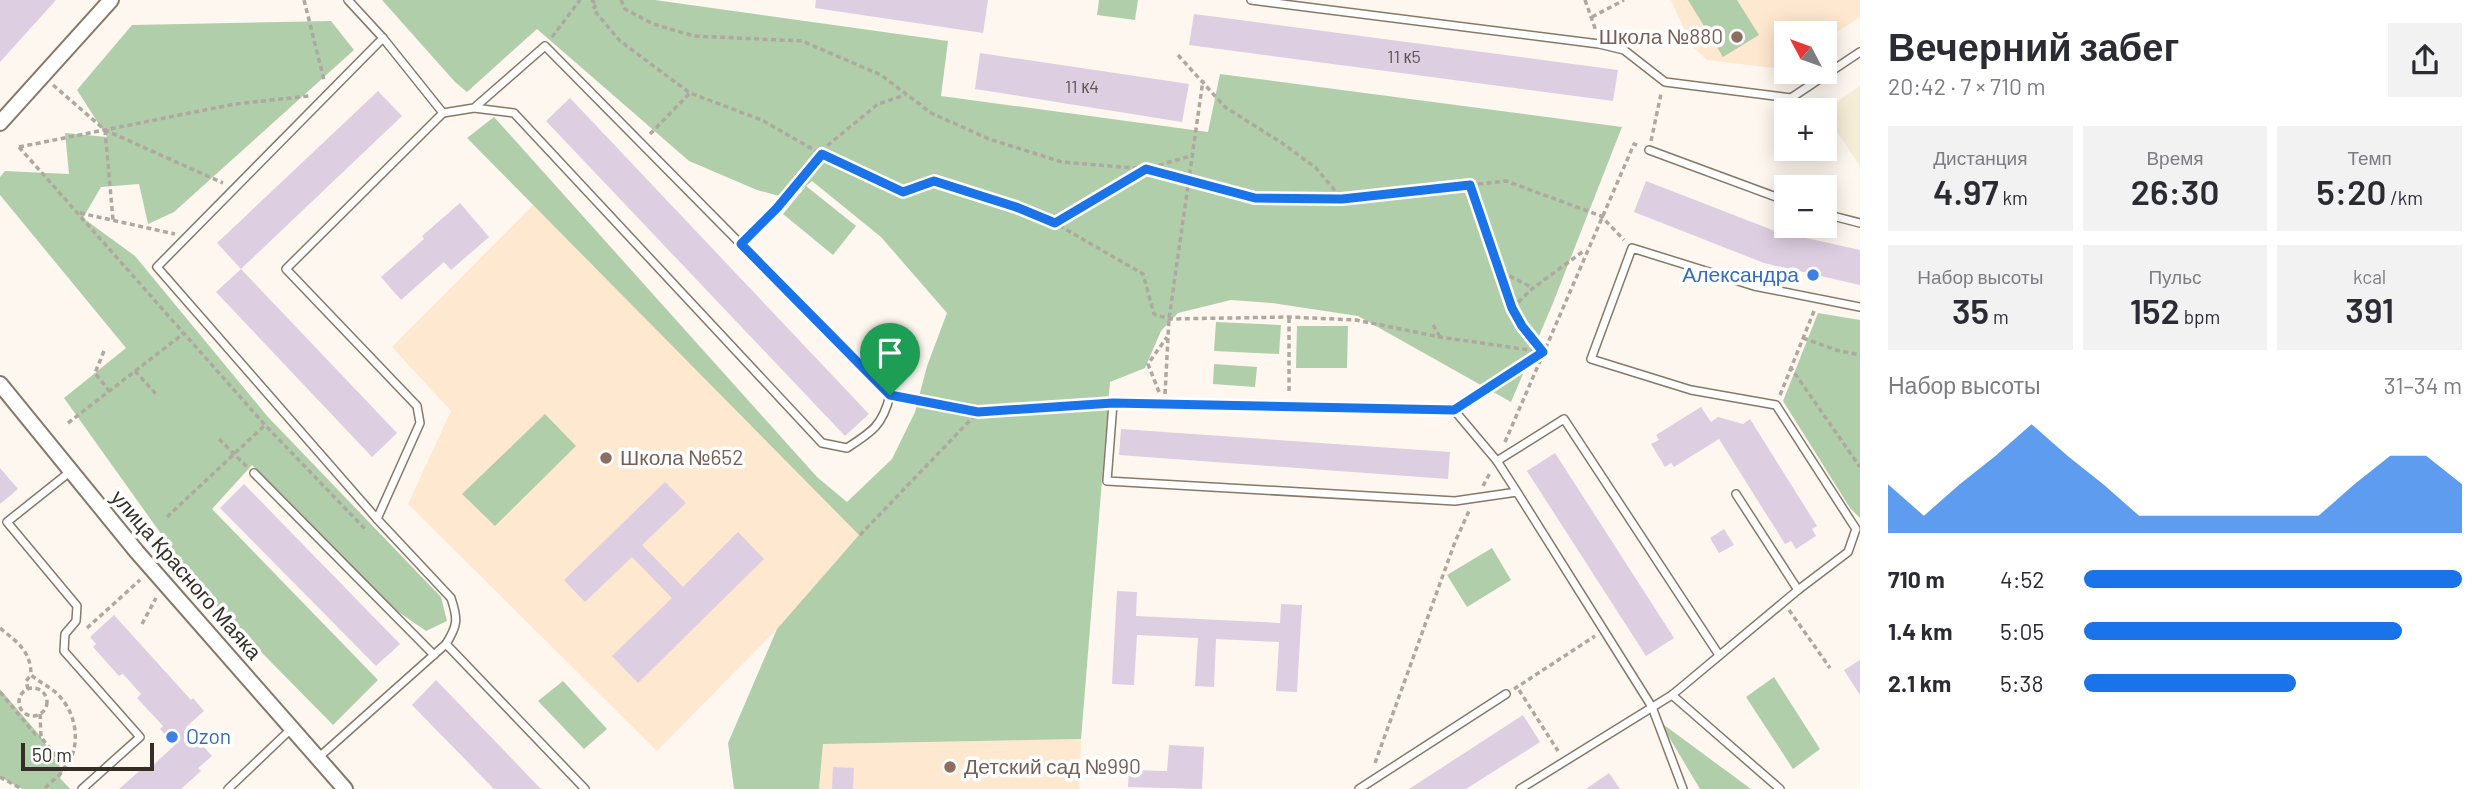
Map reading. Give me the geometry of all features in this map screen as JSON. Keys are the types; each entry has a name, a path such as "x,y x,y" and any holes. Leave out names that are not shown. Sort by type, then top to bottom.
{"street":[{"path":"0,123 111,0"},
{"name":"улица Красного Маяка","path":"0,384 137,552 345,789"}],"lane":[{"path":"348,0 383,38 443,113"},
{"path":"1251,0 1599,44 1624,50 1665,82 1791,97 1860,52"},
{"path":"318,758 446,644 456,628 456,612 451,598 377,519 157,267 383,38"},
{"path":"377,519 420,423 417,406 286,269 443,113 474,108 514,113 822,443 847,448 874,431 886,412 890,395 545,46 474,108"},
{"path":"1649,150 1774,196"},
{"path":"1837,217 1860,223"},
{"path":"1520,789 1672,695 1783,602 1848,552 1856,528 1776,405 1691,390 1591,359 1632,248 1754,286 1860,307"},
{"path":"1517,492 1455,501 1107,481 1113,403 1454,410 1497,461 1517,492 1652,707 1683,789"},
{"path":"1497,461 1564,419 1719,655"},
{"path":"0,527 71,471"},
{"path":"254,473 434,655"},
{"path":"1736,494 1798,590"},
{"path":"8,522 77,606 76,621 65,634 64,651 140,737 82,789"},
{"path":"446,644 585,789"},
{"path":"1359,789 1506,694"},
{"path":"1672,695 1780,789"},
{"path":"228,789 291,729"}],"path":[{"path":"304,0 328,94 236,104 19,147 265,425 366,530"},
{"path":"545,46 580,0"},
{"path":"591,0 597,4 593,9 620,41 690,93 762,120 822,154 903,192 934,181 1016,207 1055,223 1143,274 1154,314 1169,319 1289,317 1356,320 1440,337 1543,352"},
{"path":"621,0 625,9 653,24 694,36 802,41 881,75 931,113 989,139 1062,162 1146,169 1255,198 1342,199 1506,181 1601,216 1632,248"},
{"path":"1585,0 1592,17 1624,0"},
{"path":"1178,55 1225,107 1316,168 1342,199"},
{"path":"1164,404 1169,319 1203,80"},
{"path":"1368,783 1455,542 1497,461 1634,144 1649,150 1665,82"},
{"path":"640,143 690,93"},
{"path":"741,244 791,191 828,145 878,104 906,94"},
{"path":"64,95 105,130 234,188"},
{"path":"105,130 113,220"},
{"path":"1055,223 1146,169 1194,155"},
{"path":"1470,185 1502,272 1512,308 1522,326 1543,352"},
{"path":"78,213 187,237"},
{"path":"1512,308 1533,288 1587,249"},
{"path":"1502,272 1533,288"},
{"path":"1776,405 1819,299"},
{"path":"1289,317 1289,407"},
{"path":"1433,324 1440,337"},
{"path":"68,423 183,334"},
{"path":"1164,404 1148,364 1168,335"},
{"path":"1803,338 1860,355"},
{"path":"104,351 95,373 109,391"},
{"path":"1454,410 1543,352"},
{"path":"1791,368 1860,467"},
{"path":"135,371 156,394"},
{"path":"890,395 978,412 1113,403"},
{"path":"860,535 978,412"},
{"path":"167,517 265,425"},
{"path":"219,439 254,473"},
{"path":"85,630 141,580 134,572"},
{"path":"142,624 156,598 148,589"},
{"path":"1783,602 1830,668"},
{"path":"0,628 21,645 27,654 31,675 55,692 71,712 75,723 76,741 72,757 44,789"},
{"path":"1565,761 1518,686 1604,631"},
{"path":"28,689 26,681 31,675"},
{"path":"28,689 41,690 46,697 46,707 40,714 31,715 20,707 22,694 28,689"},
{"path":"0,691 65,768"},
{"path":"40,714 41,737"},
{"path":"0,778 22,789"}],"shaded area":[{"name":"Школа №880","path":"1671,0 1860,0 1860,17 1838,31 1838,21 1774,21 1774,68 1707,60 1691,45"},
{"path":"1860,86 1860,166 1837,132 1837,102"},
{"name":"Школа №652","path":"534,204 860,535 777,629 657,751 408,504 451,411 392,347"},
{"name":"Детский сад №990","path":"1081,739 1079,789 819,789 823,744"}],"green space":[{"path":"382,0 655,0 948,41 941,96 1208,132 1220,74 1622,127 1511,402 1358,316 1272,303 1231,300 1178,313 1161,331 1145,368 1110,382 1081,739 823,744 819,789 734,789 728,743 777,629 859,535 467,138 494,117 817,477 847,502 892,459 915,412 927,366 947,313 881,237 812,181 790,199 757,190 689,161 537,29 467,92"},
{"path":"1099,0 1138,0 1135,20 1097,15"},
{"path":"1688,0 1737,0 1759,35 1723,57"},
{"path":"331,21 354,50 174,212 148,224 139,184 101,187 83,218 135,256 268,417 441,597 447,621 426,631 390,606 252,465 212,509 378,680 333,725 204,594 64,398 126,348 0,195 0,177 5,171 69,174 65,133 107,137 77,90 132,25"},
{"path":"806,186 856,226 833,255 783,214"},
{"path":"1818,313 1860,320 1860,518 1850,508 1783,401"},
{"path":"1216,322 1281,325 1279,354 1214,351"},
{"path":"1297,326 1348,326 1347,368 1296,368"},
{"path":"1214,364 1257,367 1255,387 1213,384"},
{"path":"545,414 576,446 495,526 462,494"},
{"path":"1492,548 1511,580 1467,607 1447,575"},
{"path":"1774,677 1820,749 1793,769 1746,697"},
{"path":"563,681 607,729 584,749 538,701"},
{"path":"0,689 41,737 63,771 60,778 70,789 22,789 0,777"},
{"path":"1660,722 1751,789 1700,789"}],"building":[{"path":"0,0 56,0 0,62"},
{"path":"816,0 988,0 983,33 815,8"},
{"path":"1194,14 1618,70 1613,101 1189,45"},
{"path":"980,53 1189,84 1182,122 975,89"},
{"path":"378,91 402,116 241,269 217,243"},
{"path":"570,98 869,414 845,436 546,121"},
{"path":"1646,181 1774,231 1774,238 1806,238 1860,250 1860,285 1764,263 1634,212"},
{"path":"460,203 489,237 451,270 444,262 401,300 381,277"},
{"path":"241,269 397,433 372,457 216,292"},
{"path":"1701,407 1711,422 1718,417 1743,424 1750,419 1817,526 1812,529 1816,536 1796,549 1791,541 1785,544 1719,439 1674,467 1671,463 1665,467 1651,444 1659,440 1656,435"},
{"path":"1121,429 1450,452 1448,479 1119,455"},
{"path":"1555,453 1674,638 1646,656 1527,471"},
{"path":"0,468 18,489 0,504"},
{"path":"665,482 686,503 642,545 683,587 738,532 764,559 638,683 612,656 672,598 632,557 585,602 564,580"},
{"path":"244,484 400,644 376,666 220,508"},
{"path":"1724,529 1734,545 1719,553 1710,538"},
{"path":"1117,591 1137,592 1136,616 1280,623 1281,604 1302,605 1297,692 1276,691 1279,642 1216,639 1214,687 1195,686 1198,638 1137,635 1134,685 1112,684"},
{"path":"114,615 204,711 186,727 212,756 198,768 201,771 181,789 119,789 145,766 148,770 175,745 160,729 163,726 137,698 141,694 123,674 119,676 93,647 96,644 90,637"},
{"path":"1860,660 1860,695 1844,670"},
{"path":"436,680 541,789 494,789 412,705"},
{"path":"1523,715 1540,742 1466,789 1409,789"},
{"path":"1169,745 1204,747 1202,789 1128,787 1129,770 1167,771"},
{"path":"833,767 854,768 853,789 832,789"},
{"path":"1609,773 1620,789 1586,789"}],"place":[{"name":"Школа №880","path":"1737,37"},
{"name":"Александра","path":"1813,275"},
{"name":"Школа №652","path":"606,458"},
{"name":"Ozon","path":"172,737"},
{"name":"Детский сад №990","path":"950,767"}],"route":[{"path":"822,154 903,192 934,181 1016,207 1055,223 1146,169 1255,198 1342,199 1470,185 1502,272 1512,308 1522,326 1543,352 1454,410 1113,403 978,412 890,395 741,244 777,208 822,154"}]}
